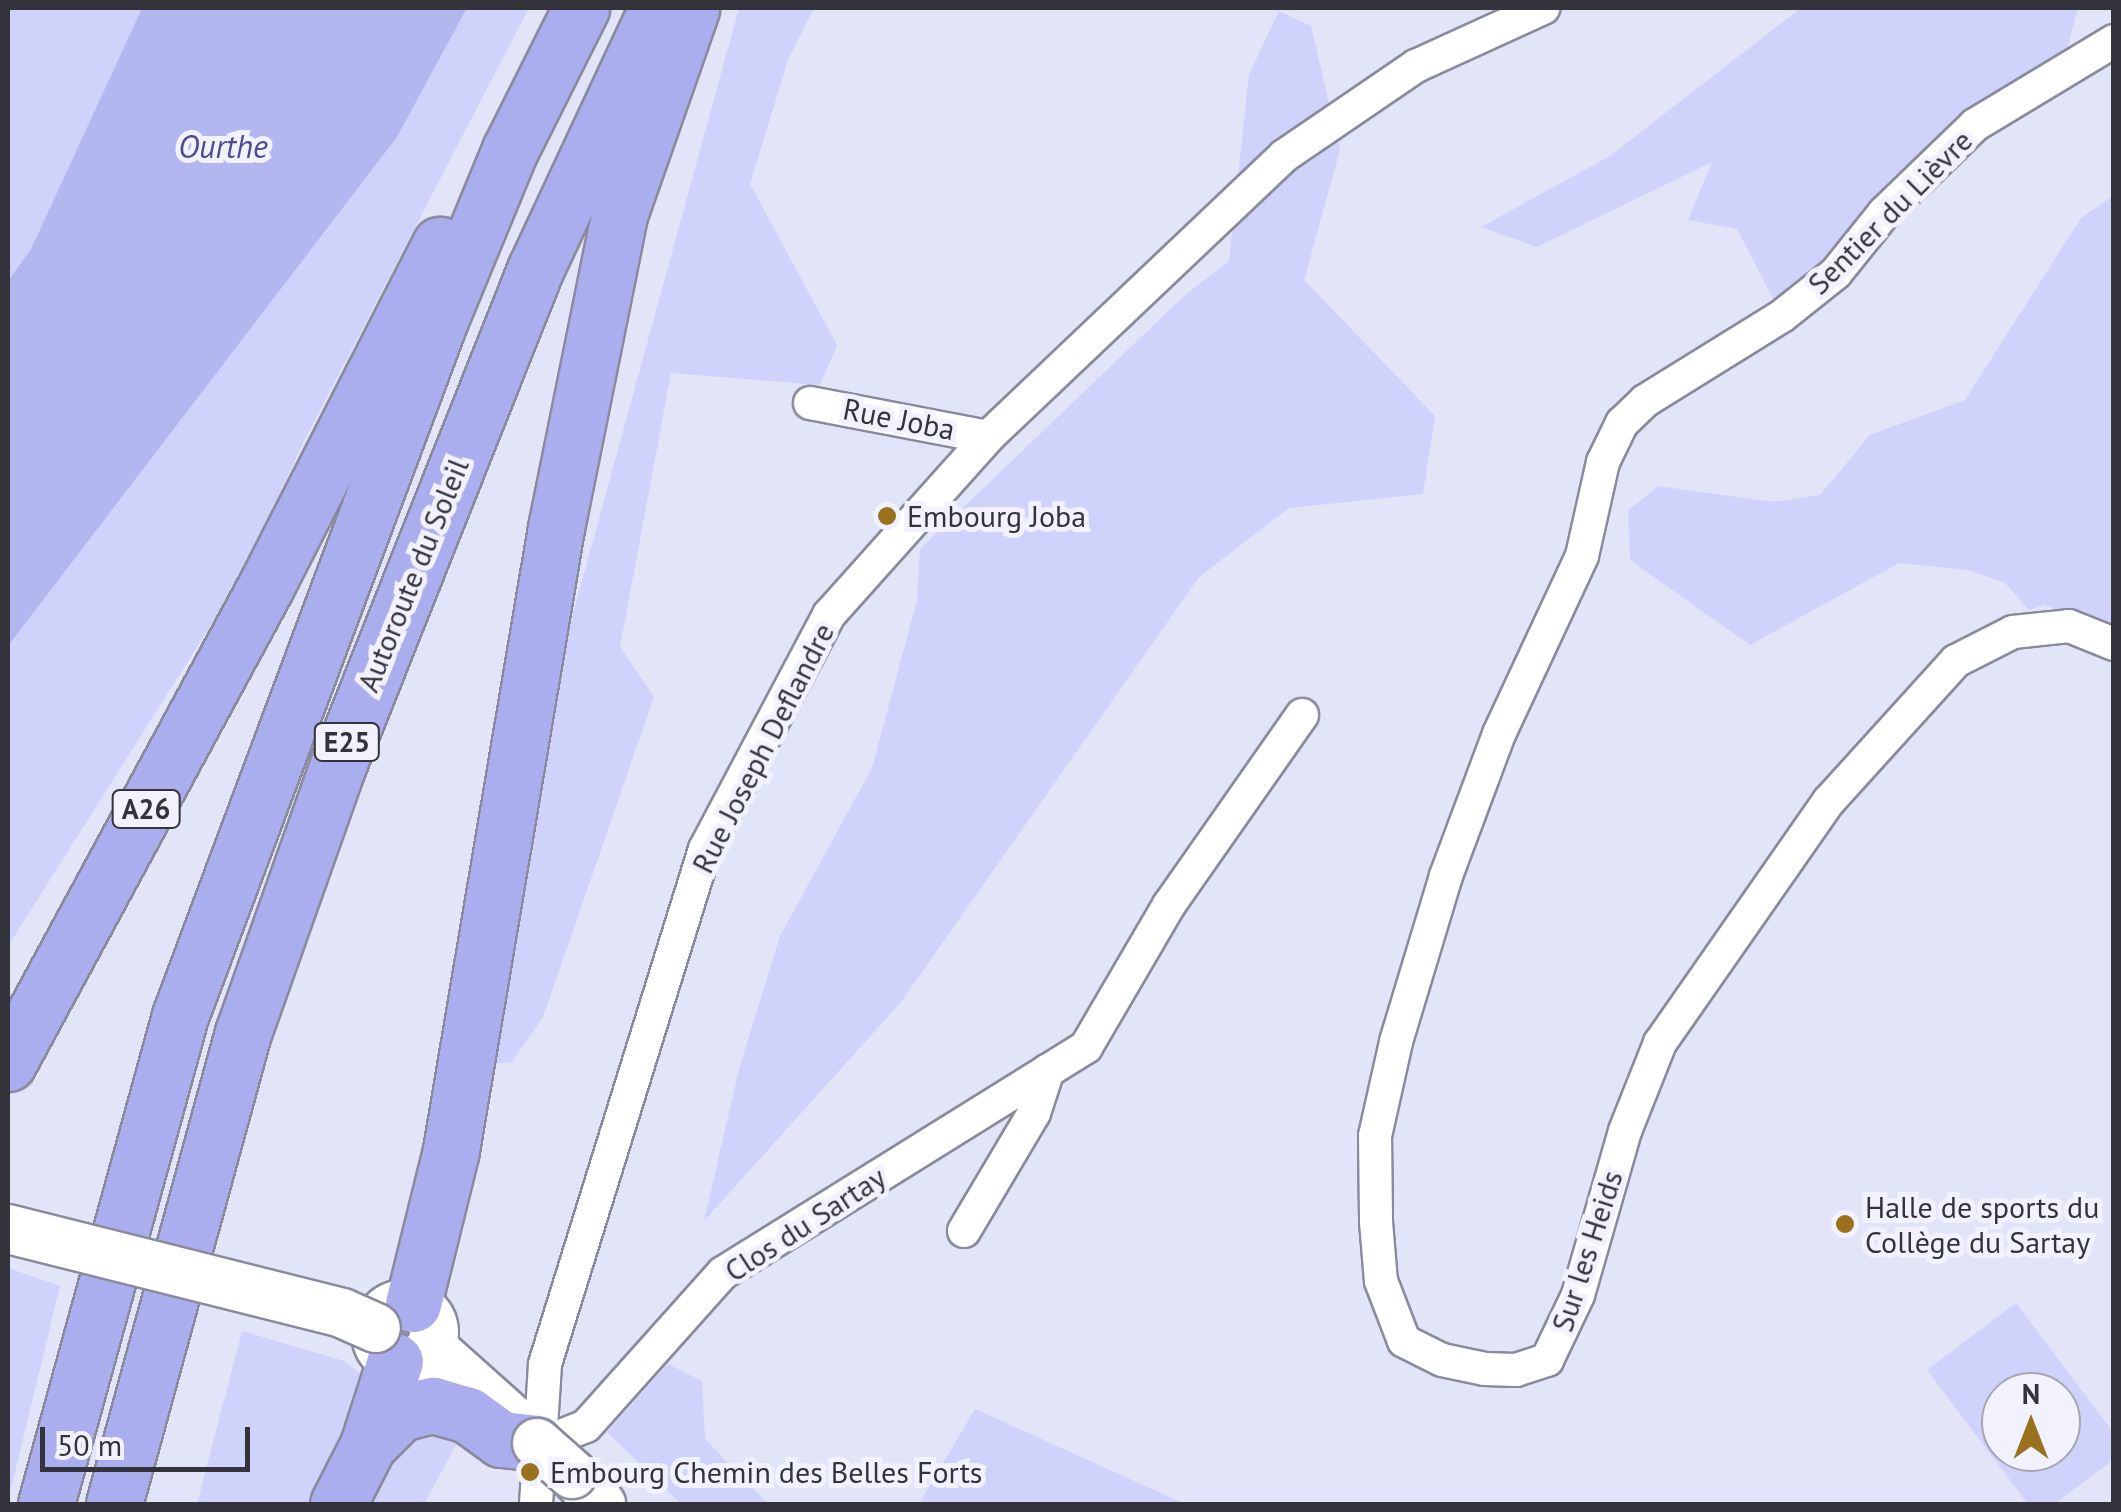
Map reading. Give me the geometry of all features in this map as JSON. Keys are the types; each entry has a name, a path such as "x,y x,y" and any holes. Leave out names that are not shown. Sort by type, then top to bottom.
{"highway":[{"name":"E25","path":"46,1504 180,1016 425,359 510,150 581,8"},
{"name":"Autoroute du Soleil","path":"114,1504 244,1033 338,765 542,253 657,8"},
{"path":"338,1504 368,1445 404,1335 450,1150 556,528 619,216 692,8"},
{"name":"A26","path":"14,1056 266,586 423,268 510,150"},
{"path":"368,1445 400,1413 433,1405 468,1415 501,1440 539,1444"}],"main road":[{"path":"8,1229 342,1313 404,1335 539,1444 601,1504"}],"street":[{"name":"Rue Joseph Deflandre","path":"536,1504 545,1364 705,849 829,615 988,436 1284,156 1416,66 1543,8"},
{"name":"Sentier du Lièvre","path":"1622,424 1836,273 1884,213 1975,125 2114,41"},
{"name":"Rue Joba","path":"810,402 988,436"},
{"name":"Sur les Heids","path":"1622,424 1602,462 1582,556 1499,734 1446,876 1375,1136 1376,1222 1388,1310 1404,1341 1442,1360 1516,1370 1547,1360 1578,1295 1625,1131 1660,1044 1829,802 1956,661 2014,632 2069,626 2114,644"},
{"name":"Clos du Sartay","path":"539,1444 586,1426 723,1273 1086,1047 1168,905 1302,715"},
{"path":"964,1232 1034,1113 1048,1070"}],"shaded area":[{"path":"10,8 142,8 31,249 8,281"},
{"path":"467,8 529,8 304,441 243,574 8,946 8,646 397,137"},
{"path":"739,8 814,8 788,60 750,184 837,345 820,385 671,373 620,647 654,697 543,1017 512,1062 489,1065 554,683"},
{"path":"1801,8 2078,8 2062,69 1782,316 1737,229 1688,220 1712,162 1537,247 1481,227 1610,156"},
{"path":"1279,11 1311,26 1340,150 1304,280 1435,416 1423,494 1289,508 1199,577 901,1002 704,1221 739,1069 780,936 872,768 917,600 920,549 1184,296 1229,261 1249,74"},
{"path":"2113,196 2113,628 2044,605 2029,610 2005,583 1968,570 1899,563 1750,645 1630,560 1628,511 1658,486 1773,502 1820,495 1870,435 1965,400 2081,218"},
{"path":"8,1268 60,1286 8,1501"},
{"path":"2016,1303 2068,1372 1981,1372 1981,1442 1927,1370"},
{"path":"242,1331 344,1361 457,1443 424,1504 197,1504"},
{"path":"668,1364 702,1381 705,1439 768,1504 681,1504 607,1432"},
{"path":"2081,1389 2113,1432 2113,1460 2054,1504 2028,1504 2004,1472 2081,1472"},
{"path":"975,1409 1185,1504 919,1504"}],"water":[{"name":"Ourthe","path":"142,8 467,8 397,137 8,646 8,281 31,249"}],"place":[{"name":"Embourg Joba","path":"887,516"},
{"name":"Halle de sports du Collège du Sartay","path":"1845,1224"},
{"name":"Embourg Chemin des Belles Forts","path":"530,1472"}]}
